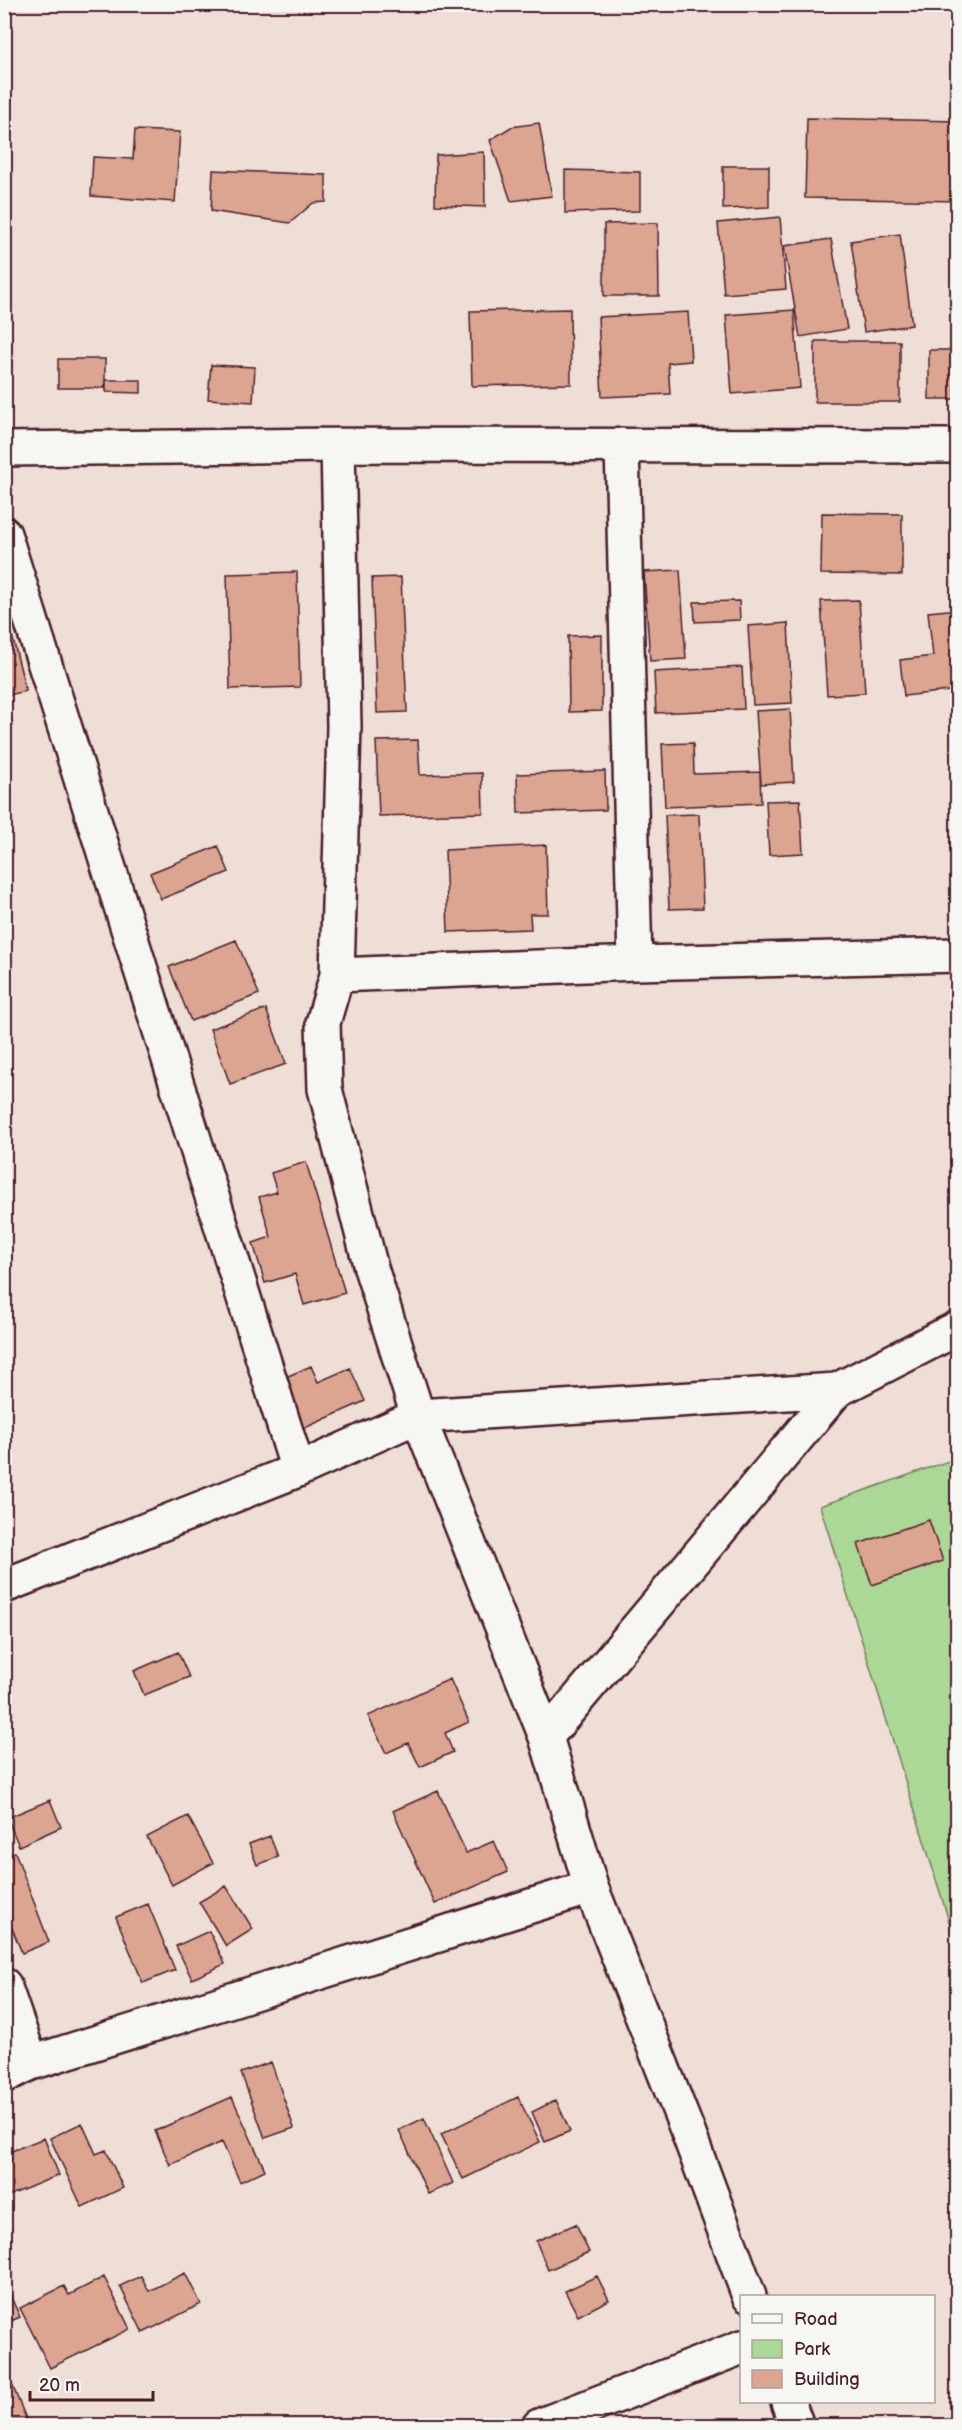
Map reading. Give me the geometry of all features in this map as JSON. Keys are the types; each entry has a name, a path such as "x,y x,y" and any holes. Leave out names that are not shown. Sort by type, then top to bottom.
{"street":[{"path":"338,445 344,726 339,823 338,975 323,1023 325,1089 371,1268 418,1416 546,1737 591,1887 684,2121 749,2295"},
{"path":"4,449 338,445 957,446"},
{"path":"622,445 635,963"},
{"path":"4,534 298,1470"},
{"path":"338,975 635,963 957,955"},
{"path":"546,1737 837,1390 957,1328"},
{"path":"4,1586 298,1470 418,1416 837,1390"},
{"path":"4,1985 18,2070 591,1887"},
{"path":"539,2426 740,2347"},
{"path":"788,2403 797,2426"}],"green space":[{"path":"957,1458 957,1947 820,1506"}],"building":[{"path":"807,118 958,121 958,201 805,198"},
{"path":"539,123 552,196 511,201 490,140 511,127"},
{"path":"135,130 180,132 175,202 91,196 93,157 133,159"},
{"path":"484,152 485,207 435,205 436,155"},
{"path":"723,166 769,166 769,207 723,209"},
{"path":"213,170 326,175 326,202 313,203 290,223 211,211"},
{"path":"565,170 640,172 640,211 565,213"},
{"path":"780,217 786,289 724,294 718,223"},
{"path":"658,223 659,296 604,296 604,224"},
{"path":"900,234 912,325 864,332 851,241"},
{"path":"831,239 847,329 800,337 784,246"},
{"path":"570,309 571,384 472,386 470,311"},
{"path":"794,310 800,388 732,394 726,315"},
{"path":"688,312 691,361 668,363 670,394 602,397 598,317"},
{"path":"815,341 900,341 900,402 815,402"},
{"path":"929,350 958,350 958,399 929,399"},
{"path":"58,359 105,359 105,388 58,388"},
{"path":"211,365 255,367 253,402 208,399"},
{"path":"106,380 141,380 141,393 106,392"},
{"path":"822,513 902,514 902,575 821,574"},
{"path":"680,570 686,659 650,661 644,572"},
{"path":"297,572 300,687 230,689 227,574"},
{"path":"401,577 407,712 377,713 372,578"},
{"path":"859,600 865,693 827,695 821,601"},
{"path":"739,601 740,620 695,622 694,602"},
{"path":"958,609 958,690 904,696 900,660 933,656 928,612"},
{"path":"9,623 26,691 4,696 4,625"},
{"path":"788,623 792,703 753,705 748,626"},
{"path":"602,635 602,711 569,712 568,636"},
{"path":"742,667 744,709 656,713 654,672"},
{"path":"790,709 794,782 761,784 756,711"},
{"path":"418,740 420,775 482,773 483,813 379,816 376,741"},
{"path":"693,743 694,774 760,772 761,803 665,807 662,744"},
{"path":"605,771 606,810 518,813 517,774"},
{"path":"800,800 803,853 769,855 766,801"},
{"path":"699,814 703,908 669,909 665,815"},
{"path":"546,845 548,914 530,914 531,929 448,932 445,850"},
{"path":"218,846 229,872 161,899 150,873"},
{"path":"236,940 259,994 191,1021 169,967"},
{"path":"266,1009 286,1064 230,1084 210,1029"},
{"path":"306,1162 345,1293 304,1305 295,1274 265,1283 253,1243 271,1237 259,1197 277,1192 271,1173"},
{"path":"311,1366 318,1382 350,1368 365,1401 298,1431 277,1381"},
{"path":"929,1520 943,1561 872,1585 858,1544"},
{"path":"178,1652 189,1677 144,1695 134,1671"},
{"path":"450,1679 469,1722 445,1733 453,1752 420,1767 408,1743 386,1753 368,1716"},
{"path":"438,1791 466,1853 494,1841 508,1872 435,1904 393,1811"},
{"path":"50,1800 61,1827 19,1846 7,1818"},
{"path":"188,1816 213,1863 172,1885 147,1837"},
{"path":"270,1836 278,1857 257,1865 249,1844"},
{"path":"15,1852 49,1942 22,1953 4,1908 4,1856"},
{"path":"226,1886 253,1929 226,1946 199,1902"},
{"path":"148,1904 175,1970 143,1983 116,1917"},
{"path":"209,1931 225,1964 192,1979 176,1946"},
{"path":"271,2062 294,2128 265,2138 241,2073"},
{"path":"232,2097 265,2170 240,2182 222,2142 170,2165 155,2131"},
{"path":"518,2097 540,2142 463,2179 441,2134"},
{"path":"556,2100 570,2131 545,2142 532,2112"},
{"path":"424,2118 453,2183 428,2194 399,2130"},
{"path":"82,2123 96,2154 106,2150 123,2188 82,2207 50,2138"},
{"path":"44,2138 59,2175 6,2197 4,2154"},
{"path":"576,2224 589,2252 548,2270 536,2241"},
{"path":"185,2273 201,2304 143,2333 120,2286 141,2276 149,2291"},
{"path":"597,2276 609,2300 578,2316 565,2291"},
{"path":"104,2277 130,2329 50,2368 20,2308 64,2286 69,2295"},
{"path":"4,2282 20,2317 4,2324"},
{"path":"11,2382 27,2421 15,2426 4,2426 4,2384"}]}
